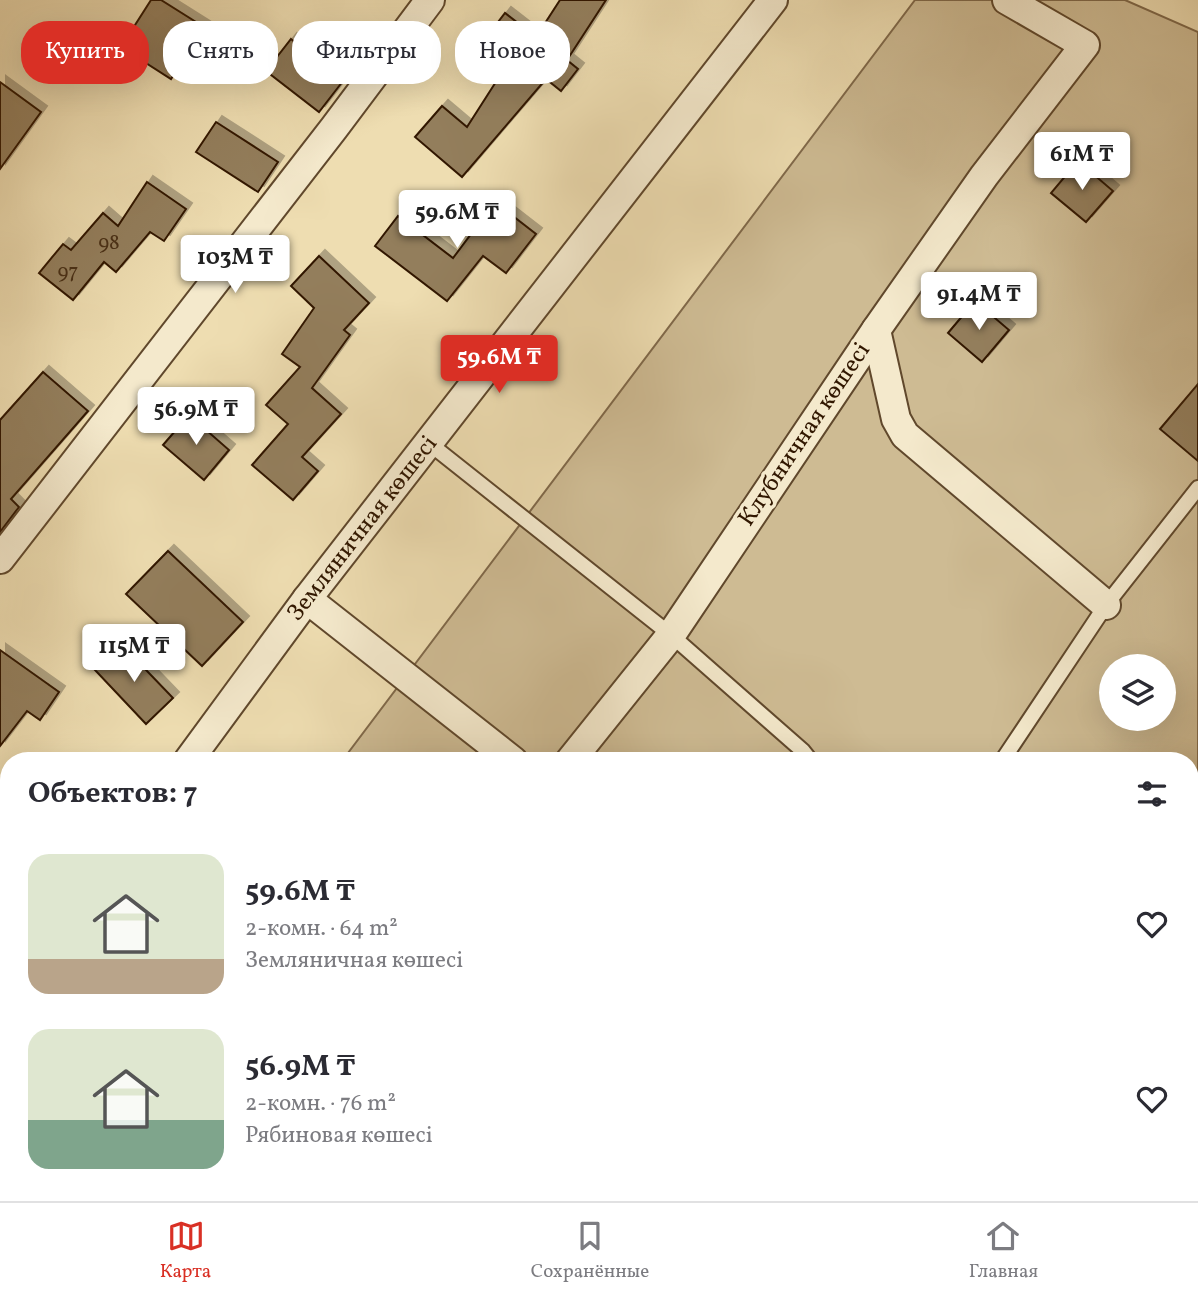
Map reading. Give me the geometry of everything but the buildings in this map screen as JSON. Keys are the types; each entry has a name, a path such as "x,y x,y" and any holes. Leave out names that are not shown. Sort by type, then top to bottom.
{"street":[{"path":"0,559 317,150 429,0"},
{"name":"Земляничная көшесі","path":"195,752 307,599 774,0"},
{"name":"Клубничная көшесі","path":"577,752 671,635 876,330 984,176 1085,45 1007,0"},
{"path":"876,330 896,419 905,435 1106,605"},
{"path":"307,599 502,752"}],"lane":[{"path":"429,444 671,635 804,752"},
{"path":"1008,752 1106,605 1198,488"}],"shaded area":[{"path":"915,0 1125,0 1198,32 1198,752 349,752"}]}
